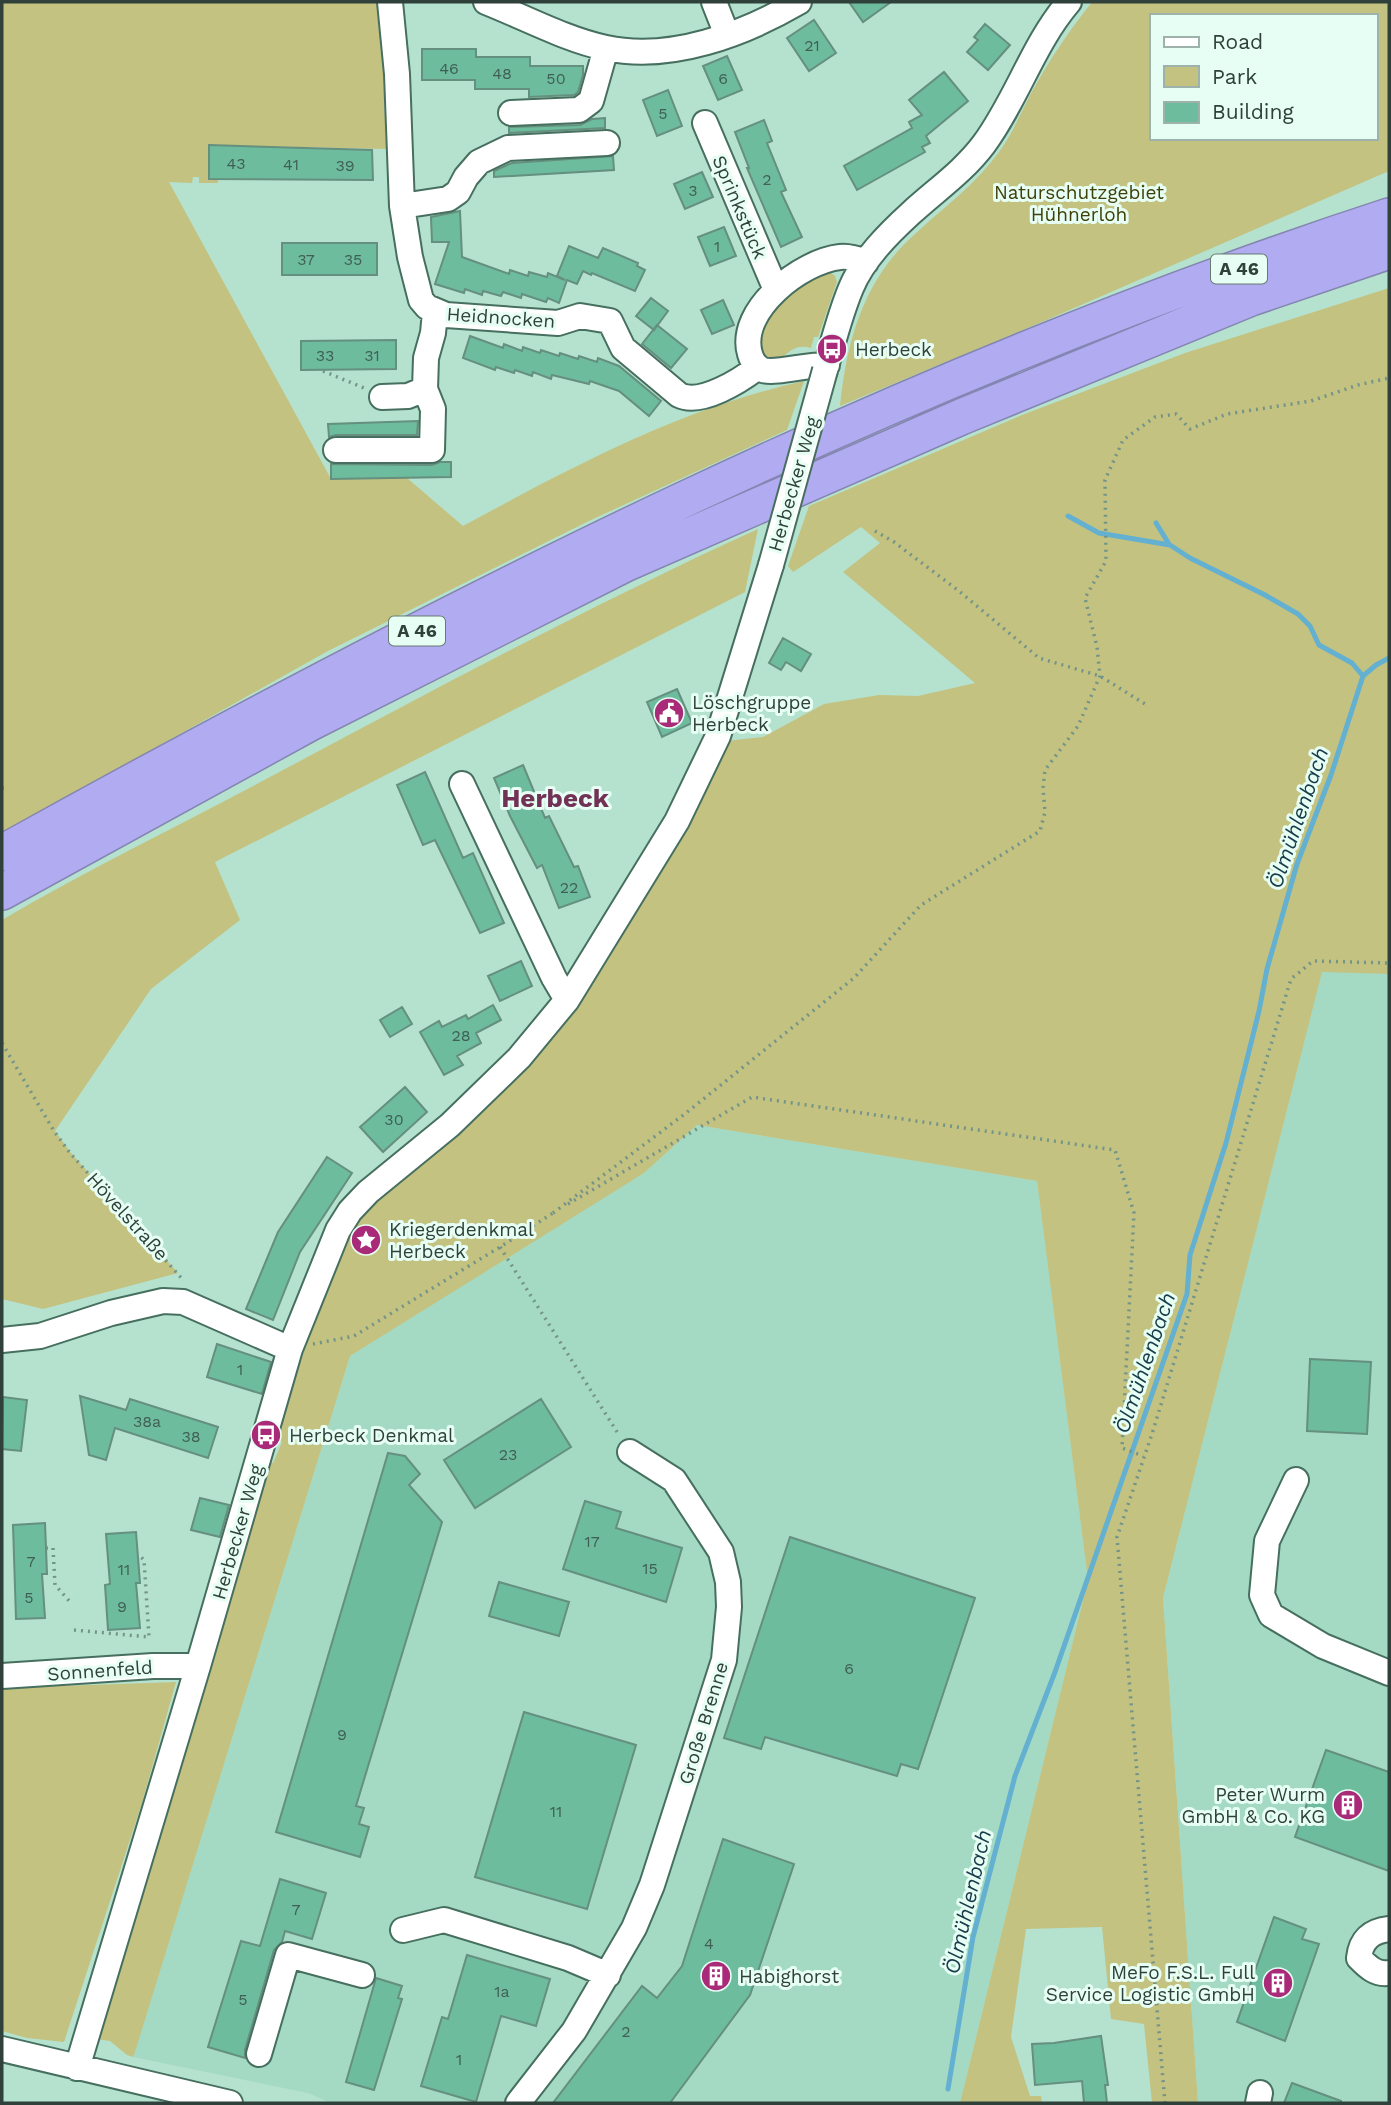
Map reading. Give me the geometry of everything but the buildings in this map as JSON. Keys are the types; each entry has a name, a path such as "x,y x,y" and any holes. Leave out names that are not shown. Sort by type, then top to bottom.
{"highway":[{"name":"A 46","path":"2,853 321,680 510,583 722,481 1090,323 1389,216"},
{"name":"A 46","path":"2,892 310,723 626,563 961,417 1251,298 1389,251"},
{"path":"1120,353 1389,270"}],"street":[{"name":"Heidnocken","path":"390,2 397,74 402,206 410,257 421,300 427,307 446,315 558,323 580,316 610,321 623,348 686,398 721,390 758,367"},
{"path":"486,2 583,41 606,48 645,52 683,47 727,35 775,16 799,2"},
{"path":"714,2 727,35"},
{"name":"Herbecker Weg","path":"77,2068 290,1349 338,1230 350,1211 368,1192 450,1125 509,1068 567,1000 677,821 718,736 771,565 851,288 866,262 912,212 949,182 974,157 1000,119 1043,38 1069,2"},
{"path":"511,113 579,110 591,101 606,48"},
{"name":"Sprinkstück","path":"705,123 776,290"},
{"path":"402,206 448,200 479,162 508,148 607,143"},
{"path":"826,367 813,364 773,371 758,367 751,358 748,334 754,319 776,290 823,261 848,257 866,262"},
{"path":"336,450 432,450 433,409 425,389 426,358 435,312"},
{"path":"382,397 408,396 425,389"},
{"path":"462,784 567,1000"},
{"path":"2,1339 40,1336 111,1313 163,1301 183,1302 290,1349"},
{"name":"Große Brenne","path":"518,2103 573,2031 634,1928 652,1885 724,1660 729,1607 728,1583 721,1552 674,1480 630,1452"},
{"path":"1296,1480 1267,1541 1262,1595 1271,1615 1323,1646 1389,1673"},
{"name":"Sonnenfeld","path":"2,1676 153,1666 198,1666"},
{"path":"403,1930 444,1920 568,1958 608,1976"},
{"path":"1389,1929 1369,1935 1361,1944 1359,1958 1369,1969 1382,1974 1389,1973"},
{"path":"259,2053 288,1955 362,1975"},
{"path":"2,2049 230,2103"}],"path":[{"path":"323,371 365,388 377,388 382,397"},
{"path":"290,1349 354,1336 553,1213 686,1113 854,978 921,905 1040,831 1045,812 1045,770 1078,726 1100,676 1097,647 1085,598 1106,561 1105,480 1123,440 1155,417 1176,414 1190,429 1227,415 1311,401 1389,378"},
{"path":"875,531 894,542 960,592 1039,658 1100,676 1145,704"},
{"path":"1165,2103 1117,1537 1291,978 1313,961 1389,963"},
{"name":"Hövelstraße","path":"2,1043 54,1131 187,1284"},
{"path":"553,1213 752,1097 1115,1150 1134,1213 1122,1448 1144,1457"},
{"path":"500,1248 630,1452"},
{"path":"46,1548 53,1548 55,1585 71,1602"},
{"path":"74,1630 149,1637 144,1559 138,1554"}],"shaded area":[{"path":"1322,971 1389,974 1389,2103 1198,2103 1163,1598"},
{"path":"697,1125 1037,1181 1088,1580 960,2103 330,2103 308,2093 133,2057 350,1356 593,1202 644,1173"}],"green space":[{"path":"2,2 377,2 386,149 209,145 209,179 218,179 218,183 199,183 199,177 193,177 192,183 169,182 331,479 407,478 463,526 587,461 671,423 759,393 804,381 787,430 591,520 326,652 2,834"},
{"name":"Naturschutzgebiet Hühnerloh","path":"1092,2 1389,2 1389,171 1049,319 840,406 853,334 883,270 915,234 990,164 1010,135 1050,60"},
{"path":"827,270 835,276 837,282 818,337 814,337 811,348 797,348 779,360 762,359 758,329 781,295"},
{"path":"1389,288 1389,974 1322,972 1163,1598 1198,2103 1152,2103 1144,2024 1111,2019 1102,1927 1026,1929 1011,2037 1030,2096 1041,2096 1042,2103 960,2103 1088,1580 1037,1181 697,1125 644,1173 350,1356 133,2057 110,2041 96,2039 269,1462 273,1463 282,1442 276,1438 308,1339 356,1219 534,1054 725,741 763,737 824,704 879,695 918,696 975,683 843,572 880,543 861,527 793,572 788,566 809,506 1022,415 1185,353"},
{"path":"758,529 745,592 215,862 240,920 151,989 55,1131 71,1153 178,1273 43,1309 2,1299 2,920 100,865 511,650"},
{"path":"176,1682 142,1803 64,2042 27,2038 2,2031 2,1688"}],"waterway":[{"path":"1068,516 1099,533 1170,545 1190,558 1265,595 1298,614 1310,626 1319,645 1352,663 1363,676"},
{"path":"1156,523 1169,544"},
{"name":"Ölmühlenbach","path":"948,2089 973,1937 1015,1776 1055,1672 1187,1294 1190,1255 1226,1143 1267,969 1297,864 1331,775 1363,676 1389,658"}],"place":[{"name":"Herbeck","path":"832,349"},
{"name":"Löschgruppe Herbeck","path":"669,713"},
{"name":"Kriegerdenkmal Herbeck","path":"366,1240"},
{"name":"Herbeck Denkmal","path":"266,1435"},
{"name":"Peter Wurm GmbH & Co. KG","path":"1348,1805"},
{"name":"Habighorst","path":"716,1976"},
{"name":"MeFo F.S.L. Full Service Logistic GmbH","path":"1278,1983"}],"district":[{"name":"Herbeck","path":"555,798"}]}
